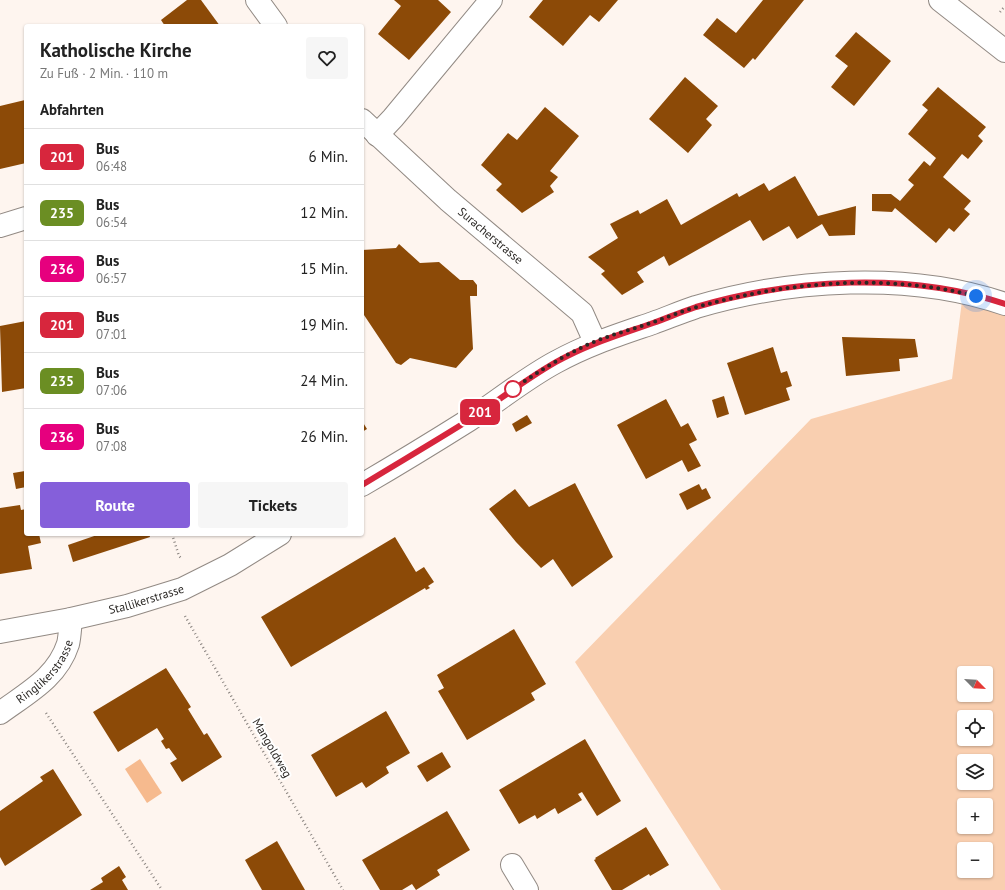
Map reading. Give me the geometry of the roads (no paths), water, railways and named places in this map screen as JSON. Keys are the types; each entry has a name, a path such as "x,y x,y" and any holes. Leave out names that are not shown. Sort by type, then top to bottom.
{"main road":[{"path":"257,0 275,24"},
{"name":"Suracherstrasse","path":"491,0 393,118 369,128 448,200 582,313 596,342"},
{"path":"940,0 1005,51"},
{"path":"0,226 24,219"},
{"path":"364,484 470,419 542,370 596,342 695,307 741,296 821,284 922,286 963,293 1005,304"},
{"name":"Stallikerstrasse","path":"0,632 71,619 127,606 182,589 230,565 277,536"},
{"name":"Ringlikerstrasse","path":"0,713 50,676 62,660 69,642 71,619"},
{"path":"512,864 527,890"}]}
